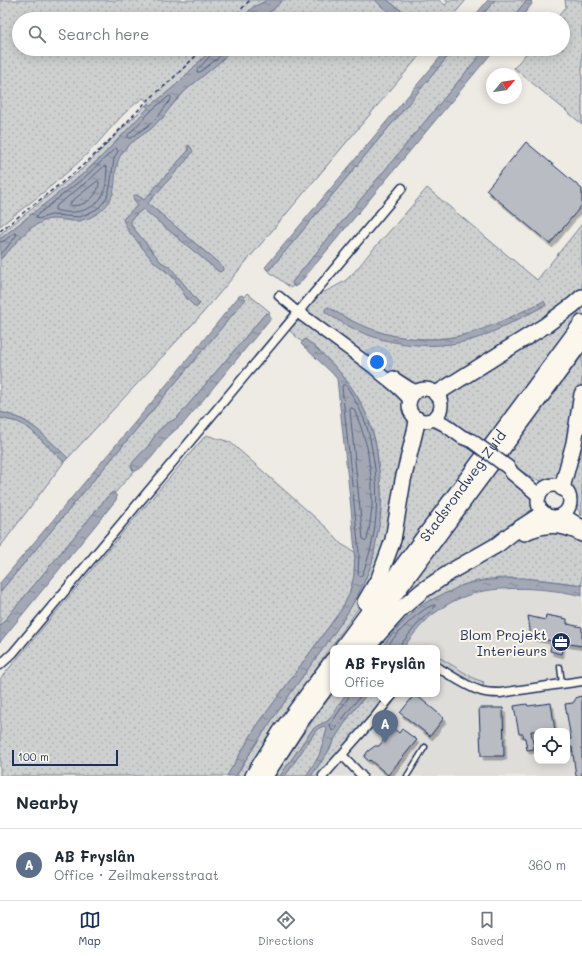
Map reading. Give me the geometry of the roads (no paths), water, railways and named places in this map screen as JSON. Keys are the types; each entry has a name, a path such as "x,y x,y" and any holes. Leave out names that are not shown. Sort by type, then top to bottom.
{"highway":[{"path":"436,394 546,325 582,297"},
{"name":"Stadsrondweg-Zuid","path":"344,645 582,323"},
{"name":"Stadsrondweg-Zuid","path":"357,645 582,342"},
{"path":"562,488 574,443 582,394"},
{"path":"336,645 375,585 389,553 416,427 416,419"},
{"path":"497,545 543,513"},
{"path":"369,645 402,608 422,591 497,545 540,526 563,526 582,534"},
{"path":"306,696 320,668 330,653"},
{"path":"253,776 281,731 330,664"},
{"path":"265,776 306,714 330,682"},
{"path":"306,714 330,692"}],"main road":[{"path":"420,390 429,390 436,394 440,401 437,414 428,421 424,422 413,417 409,410 408,404 413,396 420,390"},
{"path":"437,414 444,424 462,437 472,441 509,468 512,473 536,493 542,492 552,486 559,486 562,488 568,494 569,498 566,510"},
{"path":"542,492 538,504 543,513 546,515 556,517 566,510 572,509 582,518"},
{"path":"566,510 582,527"}],"street":[{"path":"0,665 13,653 402,188"},
{"path":"279,296 298,312 374,368 383,371 410,388 413,396"},
{"path":"440,669 472,688 490,693 500,693 582,681"},
{"path":"323,776 391,697"},
{"path":"342,755 362,776"}],"lane":[{"path":"560,667 562,684"},
{"path":"407,776 425,747"}],"water":[{"path":"266,0 282,0 270,12 248,12 253,7"},
{"path":"375,0 387,0 405,12 389,12"},
{"path":"488,0 495,0 485,12 478,12"},
{"path":"531,1 532,4 526,12 517,12 525,2"},
{"path":"205,56 225,56 186,90 174,102 162,119 160,119 152,128 132,142 125,149 118,160 116,167 112,197 101,211 89,218 78,221 48,219 29,230 0,259 0,239 84,173 148,108 146,105 148,103 151,105 175,86"},
{"path":"441,56 448,56 271,268 267,270 265,267"},
{"path":"479,56 489,56 299,284 294,287 292,283"},
{"path":"188,145 193,151 189,157 148,203 223,267 223,270 220,272 218,271 143,209 131,219 131,225 161,262 170,267 200,304 196,308 188,300 173,277 153,261 128,230 123,220 138,205 134,200 134,195 137,195 144,200 188,151"},
{"path":"242,295 246,299 0,592 0,583 239,296"},
{"path":"544,301 546,305 488,334 471,340 442,345 412,345 382,339 354,329 325,312 325,309 328,307 358,324 382,333 410,338 438,339 480,330"},
{"path":"267,313 271,318 183,424 167,438 151,459 141,468 134,471 131,466 133,462 148,446 158,431 166,424 177,418"},
{"path":"305,339 329,361 350,386 366,413 372,429 376,447 381,497 381,512 374,554 359,592 343,620 269,724 236,776 227,776 256,727 341,610 349,595 354,576 355,552 337,379 301,344"},
{"path":"0,412 21,419 34,427 68,458 64,462 30,429 18,422 0,418"},
{"path":"113,492 117,496 116,500 0,642 0,626 108,496"},
{"path":"523,578 582,585 582,596 570,593 524,588 478,592 456,600 434,614 406,645 384,645 406,619 424,604 460,586 491,580"},
{"path":"344,697 365,697 350,715 328,752 311,776 306,776 319,756 327,730 324,726 315,732 285,776 280,776 312,730 328,721"}],"place":[{"name":"Blom Projekt Interieurs","path":"561,642"},
{"name":"AB Fryslân","path":"385,743"}]}
